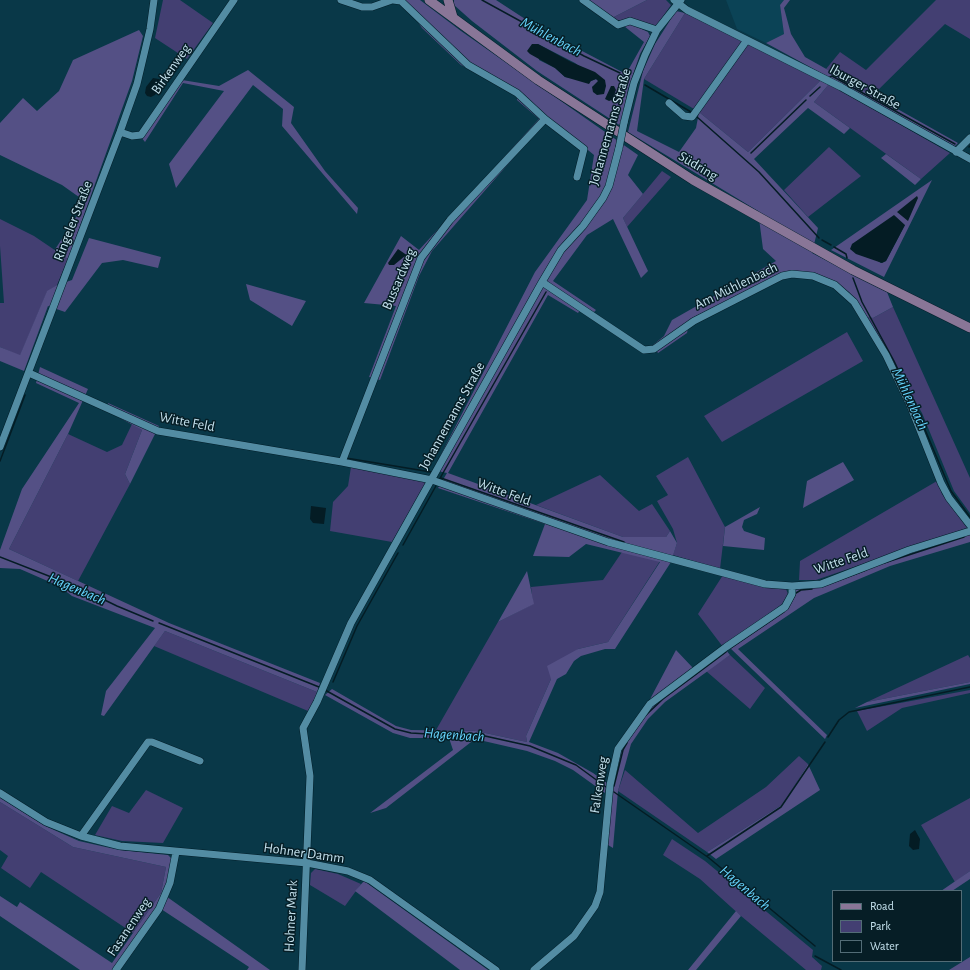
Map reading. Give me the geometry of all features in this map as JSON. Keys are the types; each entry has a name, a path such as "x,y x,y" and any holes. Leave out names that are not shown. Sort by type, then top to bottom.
{"main road":[{"path":"448,0 453,17"},
{"name":"Südring","path":"434,1 453,17 538,80 693,180 853,270 970,328"}],"street":[{"name":"Ringeler Straße","path":"0,447 137,84 150,29 154,0"},
{"name":"Birkenweg","path":"120,132 132,136 141,134 234,0"},
{"path":"341,0 351,5 367,7 392,0 401,1 468,65 517,93 545,119 584,149 577,177"},
{"path":"583,0 618,25 630,22 657,30"},
{"name":"Johannemanns Straße","path":"307,863 310,776 303,728 317,702 351,623 542,282 561,250 583,226 603,198 609,186 634,83 657,30 678,1"},
{"name":"Iburger Straße","path":"678,1 747,40 841,88 970,159"},
{"path":"669,103 684,116 692,117 747,40"},
{"name":"Bussardweg","path":"342,462 421,258 450,220 545,119"},
{"path":"956,152 970,138"},
{"name":"Am Mühlenbach","path":"542,282 644,350 654,349 694,321 782,276 792,274 813,276 835,285 854,302 874,332 910,405 941,483 949,498 970,525"},
{"name":"Witte Feld","path":"29,373 158,431 342,462 432,480 608,542 765,584 792,586 821,584 909,550 970,531"},
{"name":"Falkenweg","path":"534,970 574,936 595,906 600,892 610,785 618,749 650,704 726,647 785,607 792,594 792,586"},
{"path":"81,836 148,742 152,742 200,761"},
{"name":"Hohner Damm","path":"0,793 46,822 81,836 120,846 307,863 348,871 370,880 496,970"},
{"name":"Fasanenweg","path":"116,970 159,909 172,877 176,852"},
{"name":"Hohner Mark","path":"302,970 307,863"}],"shaded area":[{"path":"403,0 420,0 461,31 638,155 628,175 643,194 623,218 648,271 641,278 613,219 587,235 553,281 596,310 593,313 583,306 578,313 548,295 448,473 623,537 666,537 670,531 677,543 671,562 615,649 605,649 581,656 574,661 566,674 557,679 529,742 558,753 593,773 607,783 605,793 573,770 555,761 527,751 475,739 386,808 370,813 453,750 449,738 410,738 393,733 325,695 332,689 396,726 411,730 476,731 527,742 526,736 551,679 547,666 578,649 608,642 660,562 586,544 569,557 533,556 545,524 438,488 447,473 433,470 535,272 587,200 594,155 544,114 539,119 517,100 517,90 491,81 461,65 422,28"},
{"path":"454,0 496,0 542,30 626,74 644,42 624,26 629,23 648,32 650,36 640,54 628,89 621,126 537,71 472,21 454,5","holes":["538,44 575,63 606,86 592,87 598,84 599,81 596,79 591,81 565,77 555,68 539,60"]},
{"path":"588,0 647,0 612,18"},
{"path":"726,0 784,0 780,5 784,34 766,43 737,29"},
{"path":"784,0 790,0 784,8 791,34 805,57 958,143 955,146 766,43 784,34 780,5"},
{"path":"676,11 685,13 644,79 637,131 679,152 696,128 699,112 748,152 821,80 829,84 814,102 850,128 844,134 808,108 754,159 818,228 812,253 887,292 893,307 873,318 867,317 849,292 826,278 774,277 690,319 687,333 658,353 653,345 664,336 672,320 776,261 763,249 758,211 628,132 643,71 655,44"},
{"path":"139,30 143,36 132,81 68,259 54,251 86,202 62,185 0,155 0,123 23,98 37,111 59,91 73,60"},
{"path":"248,70 294,107 291,123 325,171 358,208 357,214 282,126 283,109 253,85 176,188 169,164 224,91 183,83 145,142 141,137 182,80 219,86"},
{"path":"539,119 544,123 432,251 419,276 380,380 369,377 396,306 364,303 401,236 419,250"},
{"path":"886,154 921,179 915,185 881,158"},
{"path":"932,180 884,277 831,250","holes":["905,225 886,261 881,263 852,244"]},
{"path":"89,238 161,257 158,268 123,260 102,263 65,312 48,306 24,371 0,361 0,347 20,355 47,291 57,285 72,280"},
{"path":"246,284 306,301 292,326 250,300"},
{"path":"40,367 88,389 68,434 9,549 169,623 320,683 317,692 165,631 104,716 101,715 106,691 155,628 72,596 59,586 20,569 0,568 0,550 22,489 79,403 36,383"},
{"path":"108,403 159,426 130,484 125,474 142,430 109,412"},
{"path":"843,462 854,480 803,508 807,481"},
{"path":"760,507 757,514 744,520 742,527 744,531 765,538 764,550 723,546 725,527"},
{"path":"970,534 970,542 890,566 814,598 738,649 827,735 825,739 729,647 786,608 796,590"},
{"path":"527,571 534,604 498,622"},
{"path":"676,650 693,668 648,703"},
{"path":"726,650 730,655 665,702 648,719 631,744 618,791 613,848 608,845 613,786 622,750 652,707"},
{"path":"970,682 970,684 855,708 867,702"},
{"path":"808,764 820,790 716,859 707,852 783,804"},
{"path":"0,798 45,826 79,841 119,850 168,855 173,860 163,894 270,970 247,970 249,967 158,907 112,970 80,970 0,916 0,896 17,907 20,902 112,963 161,893 166,867 73,847 0,802"},
{"path":"970,871 970,879 954,890 942,890"},
{"path":"364,881 488,970 460,970 355,891"},
{"path":"736,911 741,916 696,970 688,970"},
{"path":"970,957 970,970 949,970 962,962"}],"green space":[{"path":"163,0 180,0 213,23 187,59 155,38"},
{"path":"647,0 666,0 671,5 657,25 649,26 635,20 616,20 612,18"},
{"path":"936,0 970,0 970,39 945,24 873,95 826,69 840,52 866,70"},
{"path":"685,13 821,80 748,152 699,112 644,79"},
{"path":"829,84 950,153 921,179 814,102"},
{"path":"829,147 861,176 808,217 784,190"},
{"path":"662,171 671,177 627,227 623,218"},
{"path":"0,219 34,236 68,259 57,285 47,292 20,356 0,347 0,303 4,303 0,246"},
{"path":"893,307 970,478 970,513 954,491 922,413 867,317 873,318"},
{"path":"847,332 863,361 722,442 704,416"},
{"path":"132,424 142,430 125,474 130,484 78,581 9,549 68,434 107,452 122,445"},
{"path":"688,457 725,527 720,569 673,555 677,543 673,529 657,501 668,495 656,476"},
{"path":"351,467 426,482 392,542 330,531 333,502 348,486"},
{"path":"600,475 639,511 652,504 670,531 666,537 623,537 536,505"},
{"path":"937,481 942,494 967,528 816,580 799,580 800,561"},
{"path":"622,552 660,561 608,642 578,649 551,679 526,736 527,742 476,731 436,730 498,622 533,604 531,587 603,580"},
{"path":"723,575 786,589 788,594 782,604 723,647 698,614"},
{"path":"165,631 317,692 314,701 308,711 154,646"},
{"path":"730,655 765,688 750,709 706,671"},
{"path":"968,655 970,658 970,682 867,702"},
{"path":"970,690 970,693 902,708 867,731 857,711"},
{"path":"799,756 808,764 783,804 707,852 618,791 625,770 698,833 766,787"},
{"path":"146,790 183,808 163,843 122,841 95,835 112,806 129,813"},
{"path":"970,798 970,871 955,882 921,825"},
{"path":"0,802 73,847 166,867 161,893 133,933 41,872 30,888 1,868 8,856 0,850"},
{"path":"672,839 705,861 813,950 812,957 822,966 821,970 806,970 741,916 700,879 663,855"},
{"path":"315,869 338,874 361,884 345,906 310,885 311,873"}],"water":[{"path":"532,44 538,44 571,62 595,72 605,80 606,86 604,94 597,95 593,92 592,87 598,81 596,79 591,81 589,84 565,77 555,68 530,54 527,51"},
{"path":"153,78 159,79 162,84 155,95 151,97 147,96 145,93 146,87"},
{"path":"611,86 614,86 616,90 612,100 609,101 605,99"},
{"path":"917,196 918,198 908,221 897,212"},
{"path":"894,215 905,225 886,261 882,263 856,254 850,249 852,244"},
{"path":"398,249 408,256 405,256 394,265 389,265 388,263"},
{"path":"311,506 326,508 324,524 313,523 310,519"},
{"path":"915,830 920,839 919,849 913,850 909,846 910,834"}],"waterway":[{"name":"Mühlenbach","path":"482,0 584,56 620,73"},
{"path":"830,77 832,76 955,144"},
{"name":"Mühlenbach","path":"645,85 691,112"},
{"path":"810,96 820,87"},
{"path":"751,153 806,100"},
{"name":"Mühlenbach","path":"697,117 759,172 819,238"},
{"path":"966,153 970,155"},
{"name":"Mühlenbach","path":"822,240 831,245"},
{"name":"Mühlenbach","path":"834,247 846,254 847,258"},
{"name":"Mühlenbach","path":"853,278 862,302 894,361 912,399 951,491 970,517"},
{"path":"439,480 546,292"},
{"path":"0,461 25,395"},
{"path":"346,458 431,472"},
{"path":"441,478 624,542"},
{"path":"403,545 437,484"},
{"path":"884,563 964,537"},
{"path":"333,682 357,626 398,553"},
{"name":"Hagenbach","path":"0,557 82,589 153,621"},
{"path":"826,585 866,570"},
{"path":"788,608 796,593 801,590 812,589"},
{"path":"731,648 784,612"},
{"name":"Hagenbach","path":"159,623 319,687"},
{"path":"646,715 663,699 726,652"},
{"path":"828,737 839,720 849,712 970,687"},
{"name":"Hagenbach","path":"325,690 395,729 411,733 476,734 530,746 576,765 606,787"},
{"path":"707,856 781,807 825,742"},
{"path":"614,786 623,750 627,743"},
{"name":"Hagenbach","path":"614,792 709,858 815,946"},
{"name":"Hagenbach","path":"815,956 841,970"}]}
